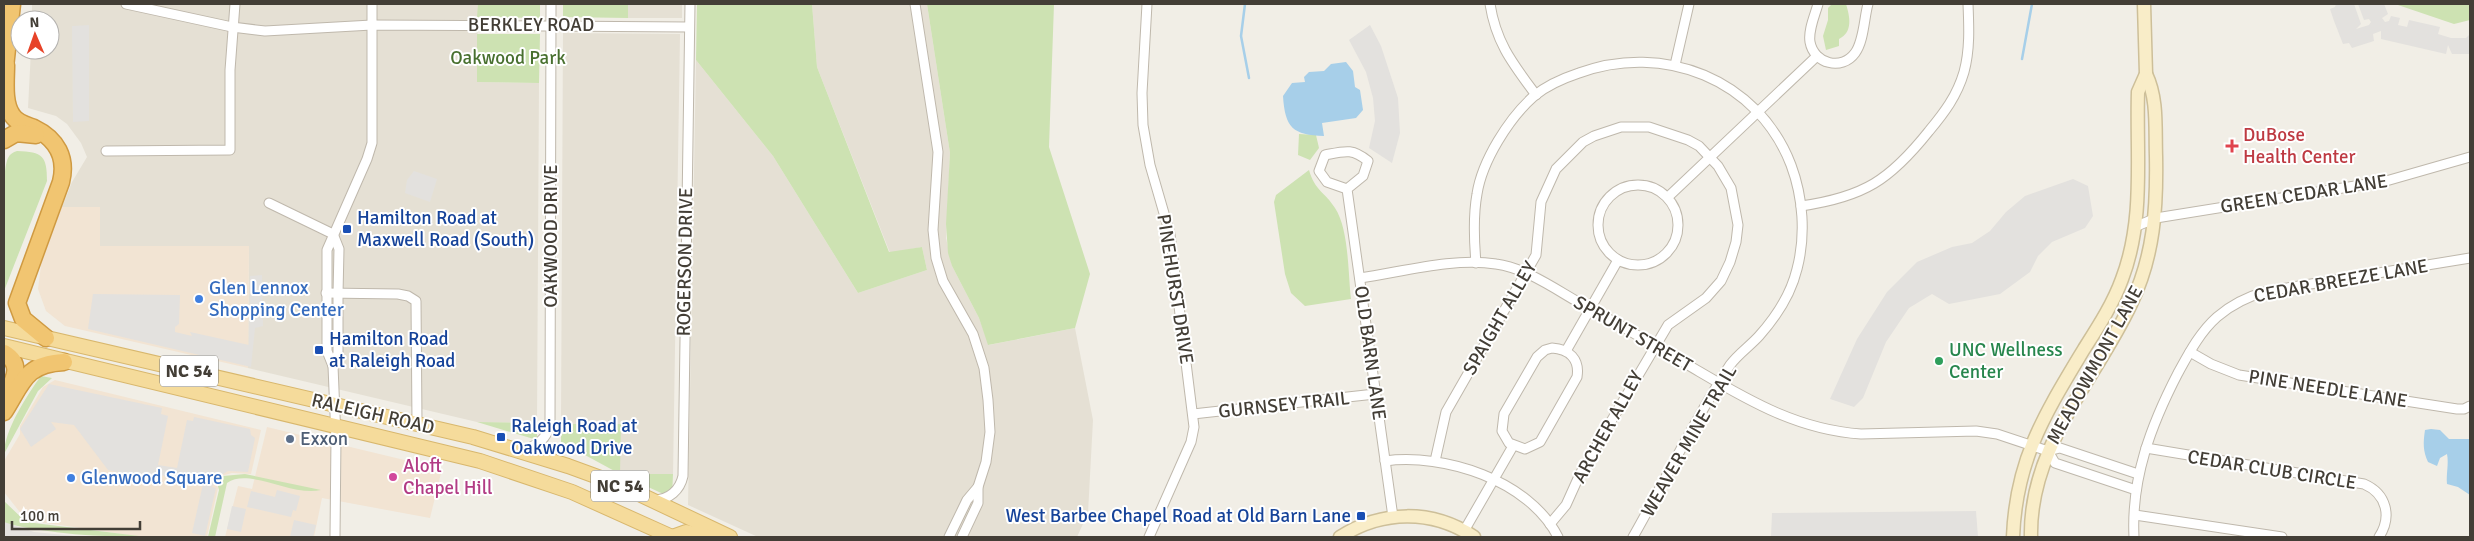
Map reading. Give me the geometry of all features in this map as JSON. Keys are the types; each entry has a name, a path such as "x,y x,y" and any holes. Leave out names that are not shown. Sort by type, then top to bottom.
{"highway":[{"path":"12,4 5,72 11,114 17,120 52,140 58,149 63,165 61,182 17,303 23,319 46,338"},
{"path":"4,140 10,135 21,132 38,136 51,149 56,166 56,175 11,302 4,312"},
{"path":"4,353 13,360 16,368 14,380 4,398"},
{"name":"NC 54","path":"4,412 29,374 36,367 64,362"}],"main road":[{"name":"RALEIGH ROAD","path":"4,328 333,404 518,450 568,466 652,500 730,537"},
{"path":"4,345 57,350 64,348 68,343"},
{"name":"RALEIGH ROAD","path":"4,345 64,362 441,450 542,480 672,537"},
{"path":"672,537 686,532 708,537"}],"street":[{"name":"BERKLEY ROAD","path":"126,4 232,27 274,31 372,25 689,27"},
{"path":"106,151 230,150 232,27 235,4"},
{"path":"333,366 327,351 327,250 368,159 372,143 372,4"},
{"name":"OAKWOOD DRIVE","path":"518,450 537,444 548,432 550,424 551,4"},
{"name":"ROGERSON DRIVE","path":"652,500 668,497 678,488 683,476 690,4"},
{"path":"915,4 938,152 933,230 936,258 943,281 973,334 984,368 988,400 990,432 986,462 978,487 978,503 962,537"},
{"name":"PINEHURST DRIVE","path":"1147,4 1142,93 1143,125 1150,165 1170,234 1194,427 1191,442 1149,537"},
{"path":"1490,4 1497,34 1503,48 1536,95"},
{"path":"1675,65 1689,4"},
{"path":"1818,4 1810,37 1812,50 1817,56 1828,62 1835,63 1848,59 1858,48 1868,4"},
{"path":"1801,206 1829,202 1853,195 1887,176 1911,153 1956,95 1968,54 1968,4"},
{"name":"MEADOWMONT LANE","path":"2031,537 2035,495 2048,451 2064,416 2132,303 2149,257 2156,218 2154,90 2146,74 2144,4"},
{"path":"1668,197 1817,56"},
{"name":"WEAVER MINE TRAIL","path":"1476,262 1474,230 1477,193 1482,175 1510,123 1536,95 1570,76 1607,64 1644,61 1675,65 1722,84 1757,111 1774,132 1788,156 1796,177 1801,206 1800,250 1793,282 1774,318 1731,364 1633,537"},
{"name":"MEADOWMONT LANE","path":"2012,537 2023,464 2031,444 2051,404 2096,330 2122,280 2137,226 2138,92 2146,74"},
{"name":"SPAIGHT ALLEY","path":"1435,461 1446,412 1526,273 1538,247 1539,214 1545,190 1560,164 1583,142 1594,136 1621,127 1649,127 1688,140 1710,156"},
{"path":"1357,152 1368,161 1362,176 1347,188 1326,182 1319,171 1325,155 1357,152"},
{"name":"ARCHER ALLEY","path":"1550,524 1566,505 1580,474 1654,346 1671,322 1694,308 1715,290 1726,272 1734,252 1738,225 1736,205 1728,181 1710,156"},
{"name":"GREEN CEDAR LANE","path":"2137,226 2156,218 2386,182 2469,161"},
{"path":"1637,185 1656,189 1668,197 1675,208 1679,226 1671,249 1662,258 1644,265 1618,260 1606,249 1599,234 1599,217 1607,200 1619,190 1637,185"},
{"name":"OLD BARN LANE","path":"1347,188 1393,517"},
{"path":"269,203 333,234 338,249 338,353 333,366 335,537"},
{"name":"CEDAR BREEZE LANE","path":"2134,537 2138,474 2157,414 2198,338 2218,316 2241,300 2255,294 2470,258"},
{"path":"1566,351 1618,260"},
{"name":"SPRUNT STREET","path":"1360,278 1476,262 1497,264 1526,273 1773,413 1822,429 1877,434 1976,431 1997,434 2048,451"},
{"path":"326,293 398,294 408,296 416,301 417,424"},
{"path":"2096,330 2112,339"},
{"path":"1552,348 1566,351 1576,360 1578,372 1544,437 1536,446 1525,449 1512,446 1506,440 1502,431 1504,414 1537,357 1552,348"},
{"name":"PINE NEEDLE LANE","path":"2190,352 2211,364 2239,375 2457,409 2464,409 2470,406"},
{"name":"GURNSEY TRAIL","path":"1193,414 1375,394"},
{"path":"1340,537 1353,529 1393,517 1410,516 1432,518 1469,534 1492,480 1512,446"},
{"path":"2136,490 2054,463 2048,451 2060,448 2138,474"},
{"name":"CEDAR CLUB CIRCLE","path":"2146,448 2364,484 2380,495 2386,506 2387,519 2379,537"},
{"path":"1385,461 1409,459 1435,461 1457,466 1492,480 1522,496 1550,524 1558,537"},
{"path":"949,537 967,500 978,487"},
{"path":"2134,515 2282,537"}],"shaded area":[{"path":"32,4 478,4 477,82 539,83 537,423 477,422 248,368 249,246 100,246 100,207 62,207 72,182 87,157 81,143 67,124 56,116 28,108 30,60 60,60 60,10 32,10"},
{"path":"628,4 682,4 682,18 628,18"},
{"path":"812,4 927,4 950,153 946,238 952,266 979,318 989,345 1075,328 1093,420 1088,513 1077,537 758,537 688,505 696,60 773,156 858,293 927,270 922,247 890,253 817,67"},
{"path":"2336,4 2354,4 2361,24 2356,29 2369,25 2371,22 2369,19 2364,20 2358,4 2384,4 2388,14 2382,18 2385,22 2389,21 2391,16 2400,18 2398,25 2407,27 2409,20 2440,27 2438,34 2451,38 2466,38 2470,34 2470,54 2452,54 2448,45 2446,54 2381,39 2381,31 2373,34 2374,41 2352,48 2349,43 2343,44 2334,21 2330,9 2335,7"},
{"path":"89,25 89,121 73,122 72,26"},
{"path":"1370,25 1381,46 1398,98 1400,133 1392,163 1369,148 1375,121 1373,98 1366,72 1349,40"},
{"path":"563,33 680,34 673,474 620,474 561,424"},
{"path":"414,171 437,179 430,202 405,193 407,180"},
{"path":"2073,179 2088,186 2093,216 2085,228 2052,242 2038,256 2030,272 2000,294 1949,304 1932,294 1909,308 1886,342 1863,398 1854,407 1830,399 1857,339 1887,292 1917,262 1952,247 1972,243 1990,231 2006,212 2025,196"},
{"path":"62,207 100,207 100,246 249,246 248,368 65,326 46,311 38,289 42,258"},
{"path":"262,275 263,326 255,328 251,367 88,329 93,294 180,295 179,324 175,327 175,332 192,336 190,332 249,345 250,276"},
{"path":"55,380 261,430 251,474 232,473 221,476 216,482 218,488 207,537 142,537 26,520 4,492 4,461 20,434 20,426 43,387"},
{"path":"49,384 162,408 161,414 168,416 158,465 177,468 187,420 193,421 194,417 250,429 251,435 255,438 248,472 228,471 217,478 212,487 216,488 205,536 192,533 203,484 156,474 154,481 108,470 74,425 51,422 56,429 31,447 20,429"},
{"path":"267,427 442,469 430,518 322,498 314,537 225,537 238,486 252,489"},
{"path":"277,490 300,496 296,511 293,510 291,517 247,507 251,491 275,497"},
{"path":"232,506 246,509 241,532 227,529"},
{"path":"1976,511 1978,537 1771,537 1772,513"},
{"path":"294,520 316,525 313,537 290,537"},
{"path":"4,522 34,532 85,537 4,537"}],"green space":[{"path":"478,4 540,4 540,18 477,17"},
{"path":"563,4 628,4 628,18 563,17"},
{"path":"697,4 812,4 817,67 889,252 922,247 927,270 858,293 773,156 696,60"},
{"path":"927,4 1054,4 1049,147 1090,274 1075,328 988,345 979,318 952,266 948,253 946,224 950,153"},
{"path":"1832,4 1846,4 1849,24 1847,32 1839,39 1839,46 1826,50 1823,36 1828,20 1828,8"},
{"path":"2395,4 2470,4 2470,20 2454,24"},
{"name":"Oakwood Park","path":"477,34 540,34 539,83 477,82"},
{"path":"1299,134 1316,135 1319,148 1310,160 1298,155"},
{"path":"17,151 38,154 42,157 46,166 47,181 4,291 4,182 8,158"},
{"path":"1309,170 1314,183 1340,217 1347,252 1351,299 1305,306 1291,293 1285,274 1274,202 1276,195"},
{"path":"41,376 52,378 38,391 4,454 12,424"},
{"path":"477,422 537,423 537,440"},
{"path":"561,424 621,424 620,474 561,442"},
{"path":"245,474 321,490 297,490 259,480 236,479 227,483 215,537 208,537 219,490 217,483 223,476"},
{"path":"620,474 673,474 672,498"},
{"path":"4,501 26,522 147,537 75,534 39,530 4,523"}],"water":[{"path":"1346,62 1353,71 1355,87 1360,90 1363,110 1356,118 1322,123 1324,136 1305,134 1293,128 1286,116 1283,96 1292,83 1305,82 1304,77 1309,72 1324,71 1331,64"},
{"path":"2425,430 2440,430 2449,439 2470,439 2470,495 2458,487 2447,484 2447,454 2440,458 2437,466 2428,462 2424,450 2424,439"}],"waterway":[{"path":"1245,4 1241,36 1249,78"},
{"path":"2022,59 2032,4"}],"place":[{"name":"DuBose Health Center","path":"2232,146"},
{"name":"Hamilton Road at Maxwell Road (South)","path":"347,229"},
{"name":"Glen Lennox Shopping Center","path":"199,299"},
{"name":"Hamilton Road at Raleigh Road","path":"319,350"},
{"name":"UNC Wellness Center","path":"1939,361"},
{"name":"Raleigh Road at Oakwood Drive","path":"501,437"},
{"name":"Exxon","path":"290,439"},
{"name":"Aloft Chapel Hill","path":"393,477"},
{"name":"Glenwood Square","path":"71,478"},
{"name":"West Barbee Chapel Road at Old Barn Lane","path":"1361,516"}]}
